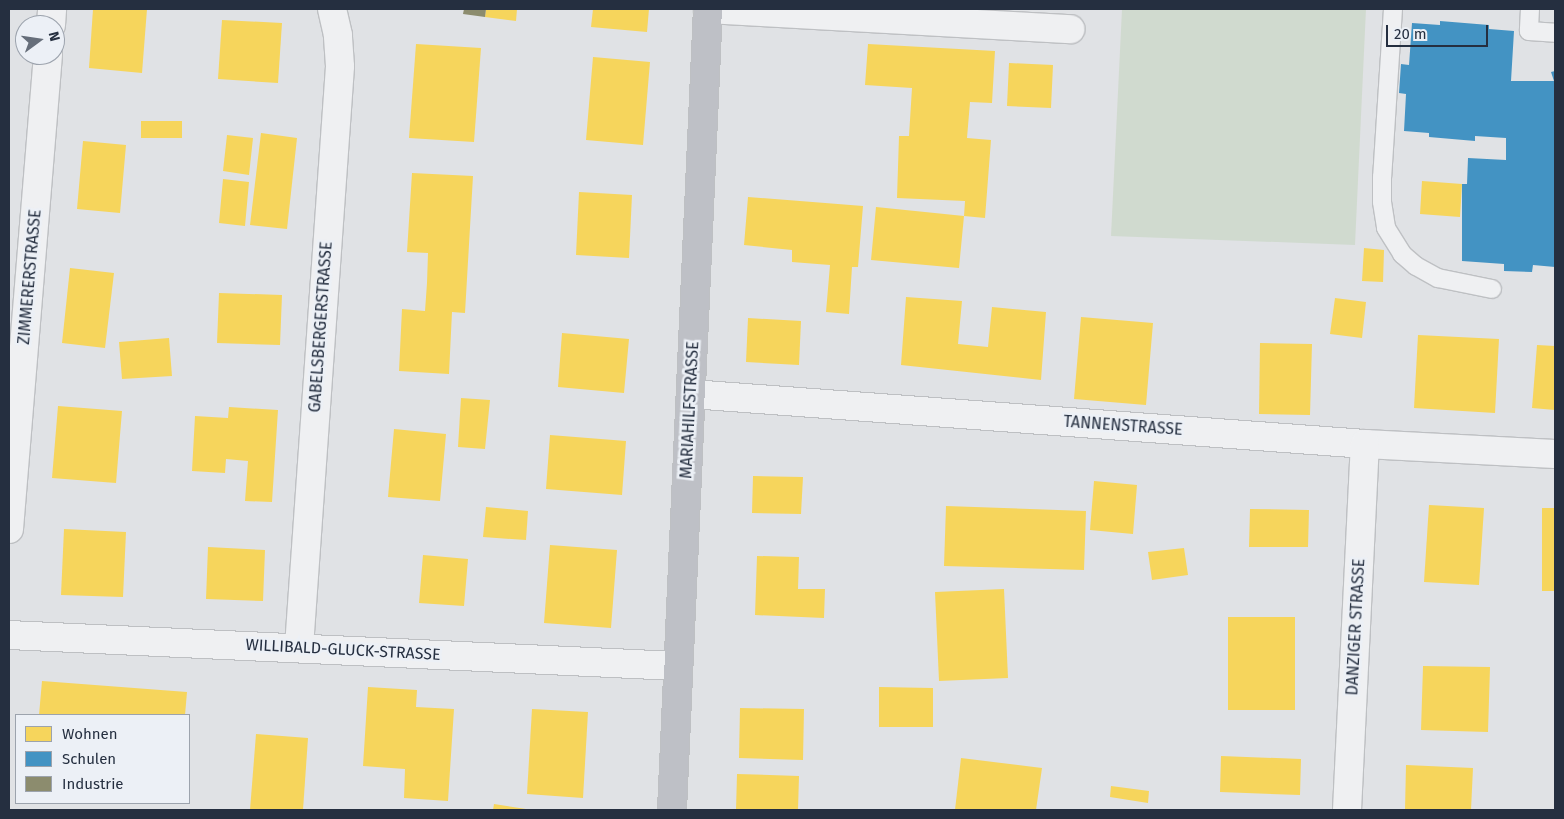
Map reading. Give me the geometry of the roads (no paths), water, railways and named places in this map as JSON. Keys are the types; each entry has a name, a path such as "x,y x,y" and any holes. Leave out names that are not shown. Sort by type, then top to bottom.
{"street":[{"name":"GABELSBERGERSTRASSE","path":"299,647 340,66 338,35 332,9"},
{"path":"708,9 1070,29"},
{"name":"MARIAHILFSTRASSE","path":"672,810 708,9"},
{"name":"ZIMMERERSTRASSE","path":"9,529 47,65"},
{"name":"TANNENSTRASSE","path":"691,394 1365,444 1555,454"},
{"name":"DANZIGER STRASSE","path":"1347,810 1365,444"},
{"name":"WILLIBALD-GLUCK-STRASSE","path":"9,635 677,666"}],"lane":[{"path":"1393,9 1382,177 1382,202 1386,228 1402,254 1416,266 1438,278 1492,289"},
{"path":"1530,9 1529,32 1555,33"}]}
